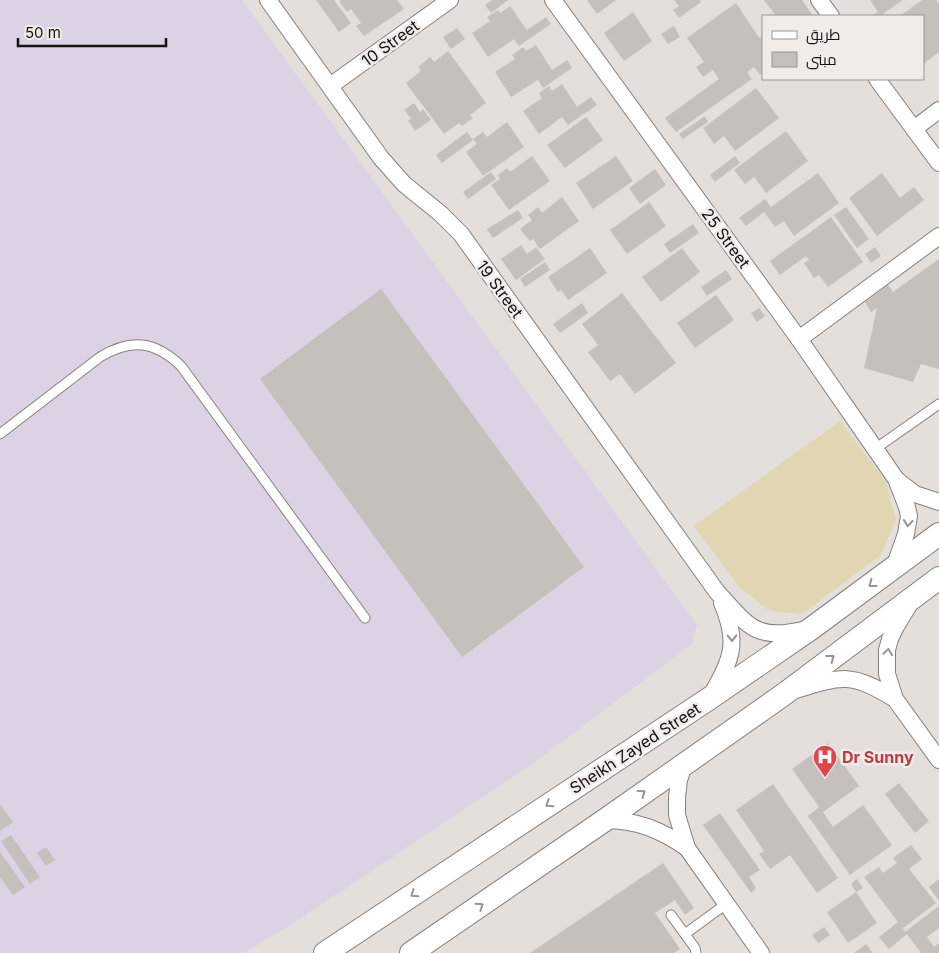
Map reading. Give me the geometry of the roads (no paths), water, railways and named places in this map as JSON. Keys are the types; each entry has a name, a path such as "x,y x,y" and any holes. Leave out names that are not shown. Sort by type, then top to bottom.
{"main road":[{"name":"Sheikh Zayed Street","path":"325,953 710,698 812,628 939,534"},
{"path":"417,951 783,695 939,578"}],"street":[{"name":"19 Street","path":"268,0 392,171 416,195 441,214 460,234 717,592"},
{"name":"10 Street","path":"330,86 450,0"},
{"name":"25 Street","path":"553,0 799,339 896,479 908,507 909,516 906,534 894,568"},
{"path":"819,0 830,15"},
{"path":"878,80 939,163"},
{"path":"914,128 939,110"},
{"path":"799,339 939,236"},
{"name":"25 Street","path":"896,479 915,494 939,502"},
{"path":"717,592 744,621 763,632 774,635 812,628"},
{"path":"710,698 728,662 732,642 730,621 717,592"},
{"path":"914,597 895,628 887,650 887,674 895,699 939,760"},
{"path":"783,695 821,682 847,679 873,686 895,699"},
{"path":"686,762 678,788 677,815 687,848 761,953"},
{"path":"605,820 639,823 664,834 687,848"}],"lane":[{"path":"0,434 113,349 143,344 158,348 181,366 365,618"},
{"path":"876,449 939,404"},
{"path":"685,934 726,904"},
{"path":"671,915 695,948 696,953"}],"place":[{"name":"Dr Sunny","path":"825,778"}]}
